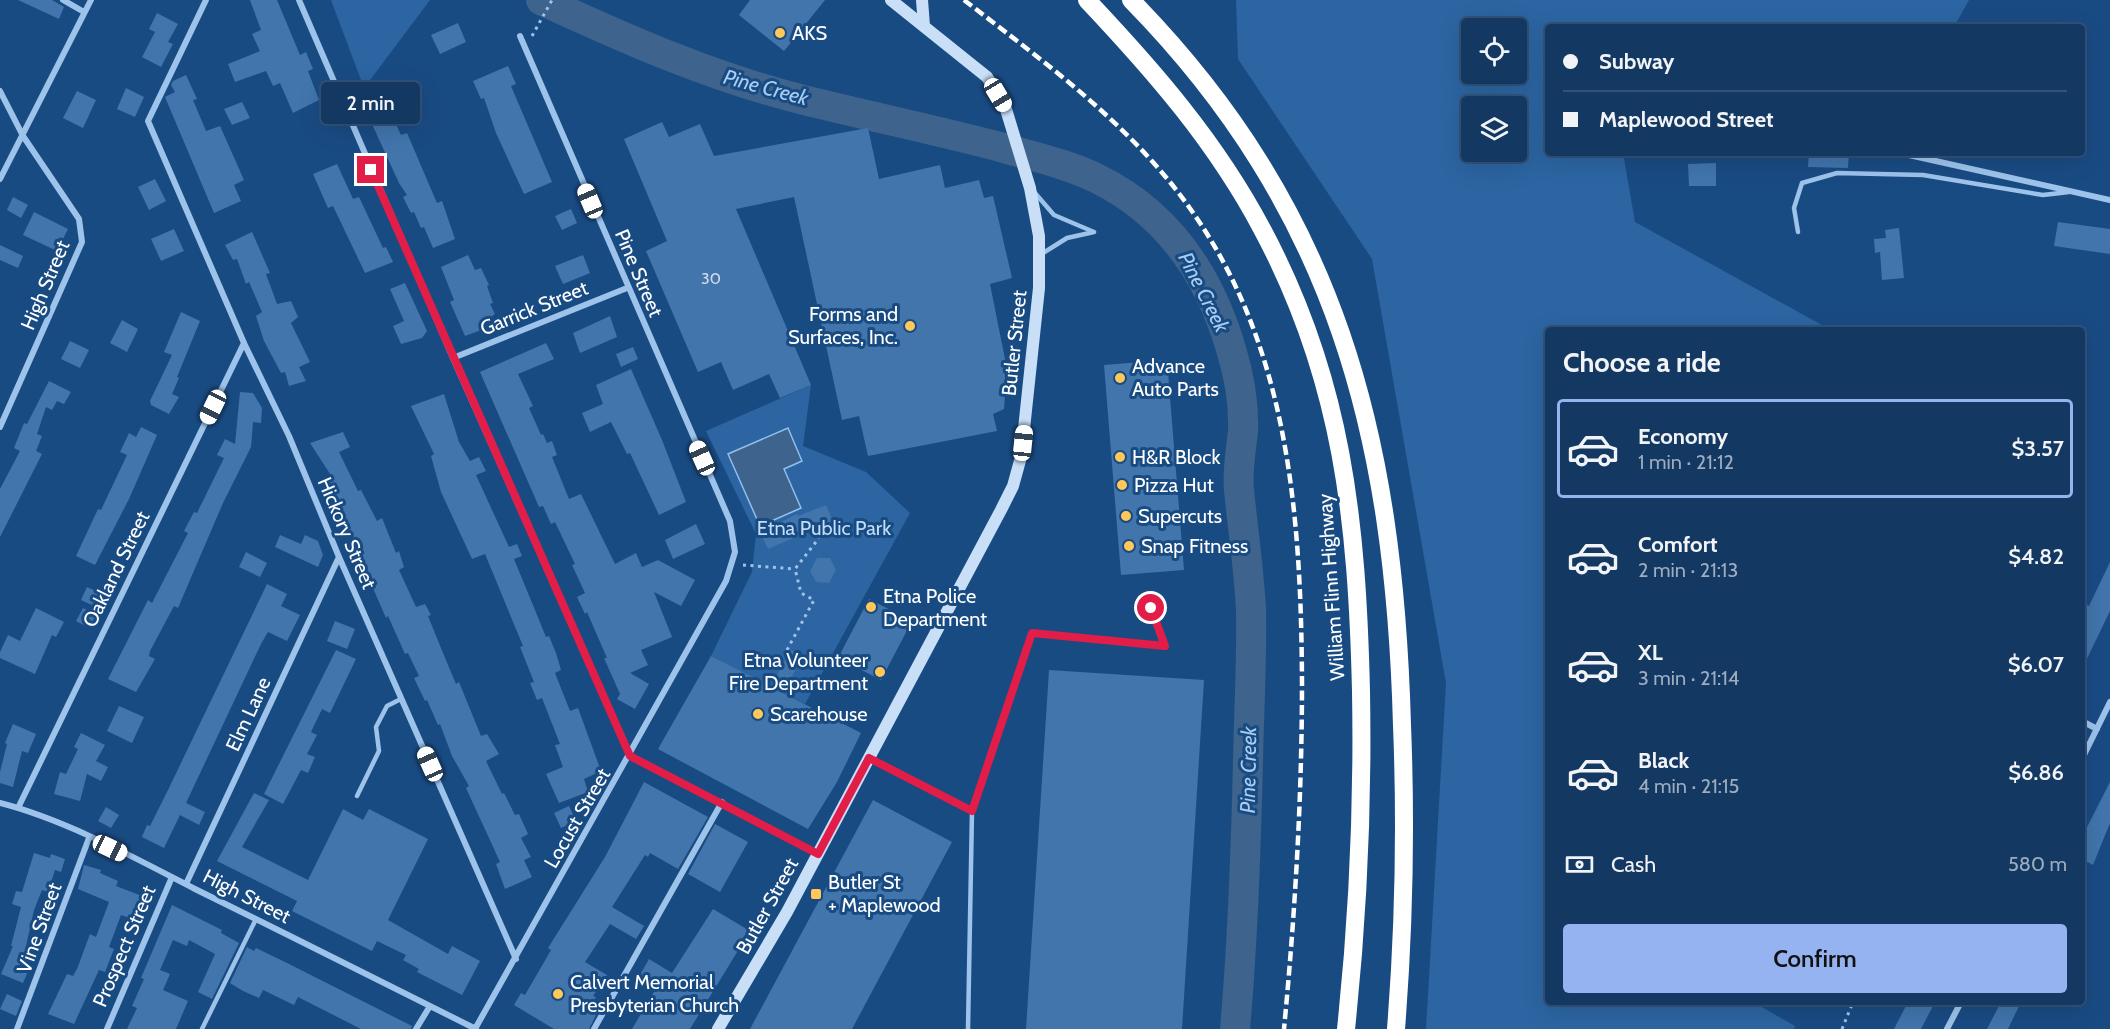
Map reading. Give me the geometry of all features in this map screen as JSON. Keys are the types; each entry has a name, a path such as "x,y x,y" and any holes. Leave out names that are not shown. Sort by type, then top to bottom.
{"highway":[{"name":"William Flinn Highway","path":"1088,0 1177,100 1218,155 1252,211 1281,267 1303,321 1335,422 1348,487 1355,545 1361,693 1358,872 1346,1029"},
{"path":"1131,0 1215,97 1274,185 1308,251 1336,315 1367,419 1390,544 1401,673 1404,831 1396,1029"}],"street":[{"path":"63,0 84,12"},
{"path":"0,179 91,0"},
{"name":"Hickory Street","path":"206,0 148,121 244,344 289,436 339,557 516,959"},
{"path":"299,0 453,358 630,756 818,854"},
{"name":"Butler Street","path":"718,1029 818,854 1016,477 1023,443 1039,288 1040,255 1030,187 1012,123 1005,106 987,77 891,0"},
{"path":"922,0 924,26"},
{"name":"Pine Street","path":"520,36 627,288 730,521"},
{"name":"High Street","path":"0,91 23,136 79,219 82,242 0,427"},
{"path":"1913,156 2110,200"},
{"name":"Garrick Street","path":"453,358 627,288"},
{"name":"Oakland Street","path":"18,808 244,344"},
{"name":"Locust Street","path":"476,1029 726,581 735,552 730,521"},
{"name":"Elm Lane","path":"186,884 339,557"},
{"path":"2085,753 2110,702"},
{"path":"2085,723 2097,729"},
{"path":"594,1029 722,802"},
{"name":"High Street","path":"0,803 18,808 89,838 172,877 476,1029"},
{"name":"Vine Street","path":"17,1029 89,838"},
{"name":"Prospect Street","path":"107,1029 172,877"},
{"path":"1947,1029 1959,1005"},
{"path":"416,1029 430,1006"}],"lane":[{"path":"1798,232 1794,208 1802,183 1838,172 1923,175 2043,195 2069,192"},
{"path":"1030,187 1054,214 1094,232 1067,238 1040,255"},
{"path":"968,1029 972,811 1032,633 1165,646 1151,608"},
{"path":"357,796 379,751 376,728 387,706 401,699"},
{"path":"869,758 972,811"},
{"path":"202,1029 256,919"}],"path":[{"path":"534,33 552,0"},
{"path":"795,569 819,538"},
{"path":"732,563 795,569"},
{"path":"787,650 814,600 801,593 795,569"},
{"path":"1842,1029 1852,1005"}],"green space":[{"path":"331,0 430,0 364,88"},
{"path":"1236,0 1969,0 1956,24 1545,24 1545,156 1624,156 1635,222 1826,327 1545,327 1545,1005 1758,1005 1795,1026 1794,1029 1426,1029 1446,683 1372,259 1238,59"},
{"name":"Etna Public Park","path":"811,385 803,446 866,472 910,513 805,704 711,656 752,572 756,534 706,431"}],"shaded area":[{"path":"788,428 802,461 784,469 801,508 760,526 728,454"}],"building":[{"path":"18,0 52,0 64,7 59,19"},
{"path":"250,0 277,0 300,55 306,52 313,69 308,71 319,100 293,113 280,83 273,86 266,71 235,82 228,64 260,51 252,34 261,30"},
{"name":"AKS","path":"750,0 825,0 784,51 739,15"},
{"path":"157,13 178,24 168,42 173,44 161,67 142,57 155,32 149,29"},
{"path":"458,23 466,42 440,54 431,35"},
{"path":"508,66 516,84 511,86 552,182 524,194 496,133 484,98 481,99 473,81"},
{"path":"186,75 197,99 193,100 206,131 220,126 244,180 234,185 241,201 214,213 165,97 175,92 171,85 173,81"},
{"path":"126,88 144,97 135,117 117,109"},
{"path":"77,91 96,100 83,128 63,118"},
{"path":"242,102 250,118 232,125 224,109"},
{"path":"386,103 401,135 407,133 437,203 442,201 455,239 433,248 424,227 421,228 414,212 411,213 403,197 407,195 399,183 366,111"},
{"name":"Forms and Surfaces, Inc.","path":"662,122 669,137 700,124 714,156 868,128 879,179 940,165 945,188 979,180 984,198 993,196 1012,278 990,284 1007,369 1004,409 993,414 997,431 868,456 859,416 842,420 794,197 736,209 811,385 780,398 769,374 733,390 721,362 698,372 646,251 667,241 624,139"},
{"path":"1809,156 1849,156 1848,168 1808,167"},
{"path":"1716,163 1716,186 1689,186 1688,164"},
{"path":"337,164 353,199 359,197 383,248 386,247 393,262 365,273 333,206 328,208 313,174"},
{"path":"155,179 166,201 149,210 138,187"},
{"path":"13,197 28,205 21,218 7,210"},
{"path":"571,209 577,223 562,230 555,216"},
{"path":"34,212 68,229 57,251 23,235"},
{"path":"2058,222 2110,229 2110,254 2054,246"},
{"path":"1899,228 1904,278 1882,280 1880,252 1875,253 1874,239 1886,238 1885,230"},
{"path":"174,229 184,251 161,261 151,239"},
{"path":"252,232 270,273 266,274 277,304 291,301 298,317 291,323 310,362 299,367 306,381 289,386 285,372 281,373 264,341 256,316 262,312 249,282 246,284 237,259 233,260 225,245"},
{"path":"0,245 23,256 18,268 0,260"},
{"path":"468,255 475,270 481,268 489,285 487,286 493,303 490,304 495,314 491,317 495,325 465,336 450,302 454,300 441,267"},
{"path":"583,255 590,273 563,284 555,266"},
{"path":"405,283 427,331 422,338 401,344 393,326 404,321 390,289"},
{"path":"181,312 200,321 172,394 179,397 169,414 151,405 150,401 172,355 164,352"},
{"path":"610,316 617,337 580,353 573,333"},
{"path":"122,320 138,329 127,352 110,343"},
{"path":"70,341 89,350 80,368 61,359"},
{"path":"546,343 554,359 518,374 533,406 529,408 541,435 543,434 547,443 552,441 557,455 552,457 569,499 581,494 615,564 636,553 642,567 658,560 695,580 681,606 654,592 672,637 641,650 648,665 630,673 649,684 635,709 617,699 620,694 604,658 607,658 587,612 585,614 577,597 585,593 572,565 575,564 555,522 551,524 543,506 539,507 480,372"},
{"path":"633,347 638,359 621,367 616,354"},
{"path":"1167,360 1184,570 1121,575 1104,365"},
{"path":"631,369 686,502 659,515 630,453 627,454 611,422 590,432 582,413 603,404 596,385"},
{"path":"49,381 71,392 64,404 57,401 52,410 46,407 37,434 42,436 36,451 42,454 0,537 0,489 20,451 14,448 24,423 27,424"},
{"path":"240,392 253,393 262,408 261,423 253,422 251,447 223,503 178,608 174,606 150,651 149,656 155,659 136,692 108,679 148,600 152,603 188,533 184,531 194,512 197,513 224,458 217,455 225,439 235,444"},
{"path":"444,394 459,442 470,461 479,457 486,471 476,475 509,547 517,544 522,556 514,559 546,637 549,636 556,653 561,670 555,673 570,711 578,708 601,771 584,779 588,792 559,803 546,774 563,767 555,745 560,744 542,698 537,700 530,683 534,682 520,647 523,646 485,554 472,559 441,492 431,456 434,454 411,406"},
{"path":"141,427 157,435 129,499 95,565 76,556 127,455 120,452 129,433 136,437"},
{"path":"343,432 350,447 339,452 358,491 361,490 377,521 382,518 396,553 399,551 404,567 399,570 416,607 425,604 431,615 428,616 443,653 456,684 459,682 481,736 487,734 499,754 486,761 502,794 504,793 515,815 519,814 528,834 521,838 531,857 524,860 532,877 505,889 496,864 500,862 466,788 469,786 452,756 440,724 438,725 414,678 419,676 408,653 405,654 388,616 386,618 326,480 332,477 310,443"},
{"path":"826,505 833,521 768,549 760,532 797,514 798,516"},
{"path":"696,524 705,544 673,559 665,540"},
{"path":"280,535 301,544 305,535 318,541 323,555 318,567 275,547"},
{"path":"246,552 267,563 260,577 239,567"},
{"path":"817,558 830,558 836,570 829,583 816,582 810,571"},
{"path":"2110,562 2110,611 2085,663 2085,604 2089,606"},
{"path":"267,584 287,594 281,606 300,615 287,641 268,632 186,803 205,812 199,825 180,815 164,848 142,837 168,790"},
{"path":"87,587 102,594 96,607 81,600"},
{"path":"869,599 912,621 881,680 838,658"},
{"path":"36,608 64,622 56,637 52,635 35,674 0,658 0,652 8,635 20,641"},
{"path":"83,608 96,615 89,628 76,621"},
{"path":"335,621 355,629 347,649 327,641"},
{"path":"336,650 356,659 330,713 322,709 311,732 317,735 307,754 315,757 308,773 301,770 283,804 264,794"},
{"path":"791,650 803,656 783,693 861,733 837,782 808,829 658,749 711,656 771,686"},
{"path":"1049,670 1204,680 1182,1029 1026,1029"},
{"path":"119,706 144,717 132,743 107,731"},
{"path":"13,724 36,734 28,753 22,751 13,787 0,783 0,772 7,744 5,743"},
{"path":"81,733 105,745 96,761 108,767 101,781 87,774 80,801 54,794 60,772 66,774 78,749 74,747"},
{"path":"644,782 708,817 678,869 650,853 648,857 645,855 612,907 644,926 636,939 610,924 585,962 607,975 593,996 596,997 589,1011 596,1015 589,1029 554,1029 514,1005 521,993 525,995 551,950 548,948 605,857"},
{"path":"2110,782 2110,823 2093,865 2085,861 2085,831"},
{"path":"254,793 269,800 242,847 308,880 343,809 363,820 369,809 428,839 388,920 448,954 452,946 480,961 462,995 417,972 419,969 403,960 406,955 377,941 372,951 292,911 297,901 217,861"},
{"path":"873,800 952,842 852,1029 750,1029"},
{"path":"569,806 576,821 561,828 554,813"},
{"path":"106,807 119,815 111,828 98,821"},
{"path":"715,824 748,842 720,892 688,874"},
{"path":"34,853 50,858 51,854 65,859 61,872 55,870 48,892 42,890 34,910 22,964 30,967 23,983 1,974 13,946 11,946 21,907 12,904 16,891 22,892"},
{"path":"84,865 101,870 100,873 118,881 116,886 147,898 138,921 121,915 109,947 114,949 105,972 99,970 74,1024 48,1014 67,974 73,976 77,969 90,934 96,937 109,902 78,889"},
{"path":"172,905 222,930 221,933 239,943 212,999 198,992 215,954 189,940 187,946 173,940 160,970 170,974 163,990 188,1001 176,1029 127,1029 137,1008 132,1006 144,979 141,978"},
{"path":"713,909 750,931 690,1029 632,1029 658,985 640,975 649,959 672,973"},
{"path":"247,947 254,951 256,948 289,964 412,1026 411,1029 361,1029 298,997 294,1005 263,990 259,998 243,991 230,983"},
{"path":"7,994 22,1001 16,1016 0,1009"},
{"path":"1906,1005 1933,1005 1921,1029 1894,1029"},
{"path":"1999,1005 2020,1005 2008,1029 1987,1029"}],"waterway":[{"name":"Pine Creek","path":"541,0 700,68 766,90 1004,148 1085,173 1122,192 1144,209 1165,228 1198,271 1211,296 1231,349 1239,379 1243,410 1239,483 1250,595 1251,648 1244,894 1235,1029"}],"railway":[{"path":"964,0 1084,95 1140,148 1165,177 1189,207 1223,261 1249,317 1268,375 1283,434 1292,495 1301,620 1302,725 1299,812 1295,899 1284,1029"}],"place":[{"name":"AKS","path":"780,33"},
{"name":"Forms and Surfaces, Inc.","path":"910,326"},
{"name":"Advance Auto Parts","path":"1120,378"},
{"name":"H&R Block","path":"1120,457"},
{"name":"Pizza Hut","path":"1122,485"},
{"name":"Supercuts","path":"1126,516"},
{"name":"Snap Fitness","path":"1129,546"},
{"name":"Etna Police Department","path":"871,607"},
{"name":"Etna Volunteer Fire Department","path":"880,672"},
{"name":"Scarehouse","path":"758,714"},
{"name":"Butler St + Maplewood","path":"816,894"},
{"name":"Calvert Memorial Presbyterian Church","path":"558,994"}],"route":[{"path":"371,170 630,756 818,854 869,758 972,811 1032,633 1165,646 1151,608"}]}
